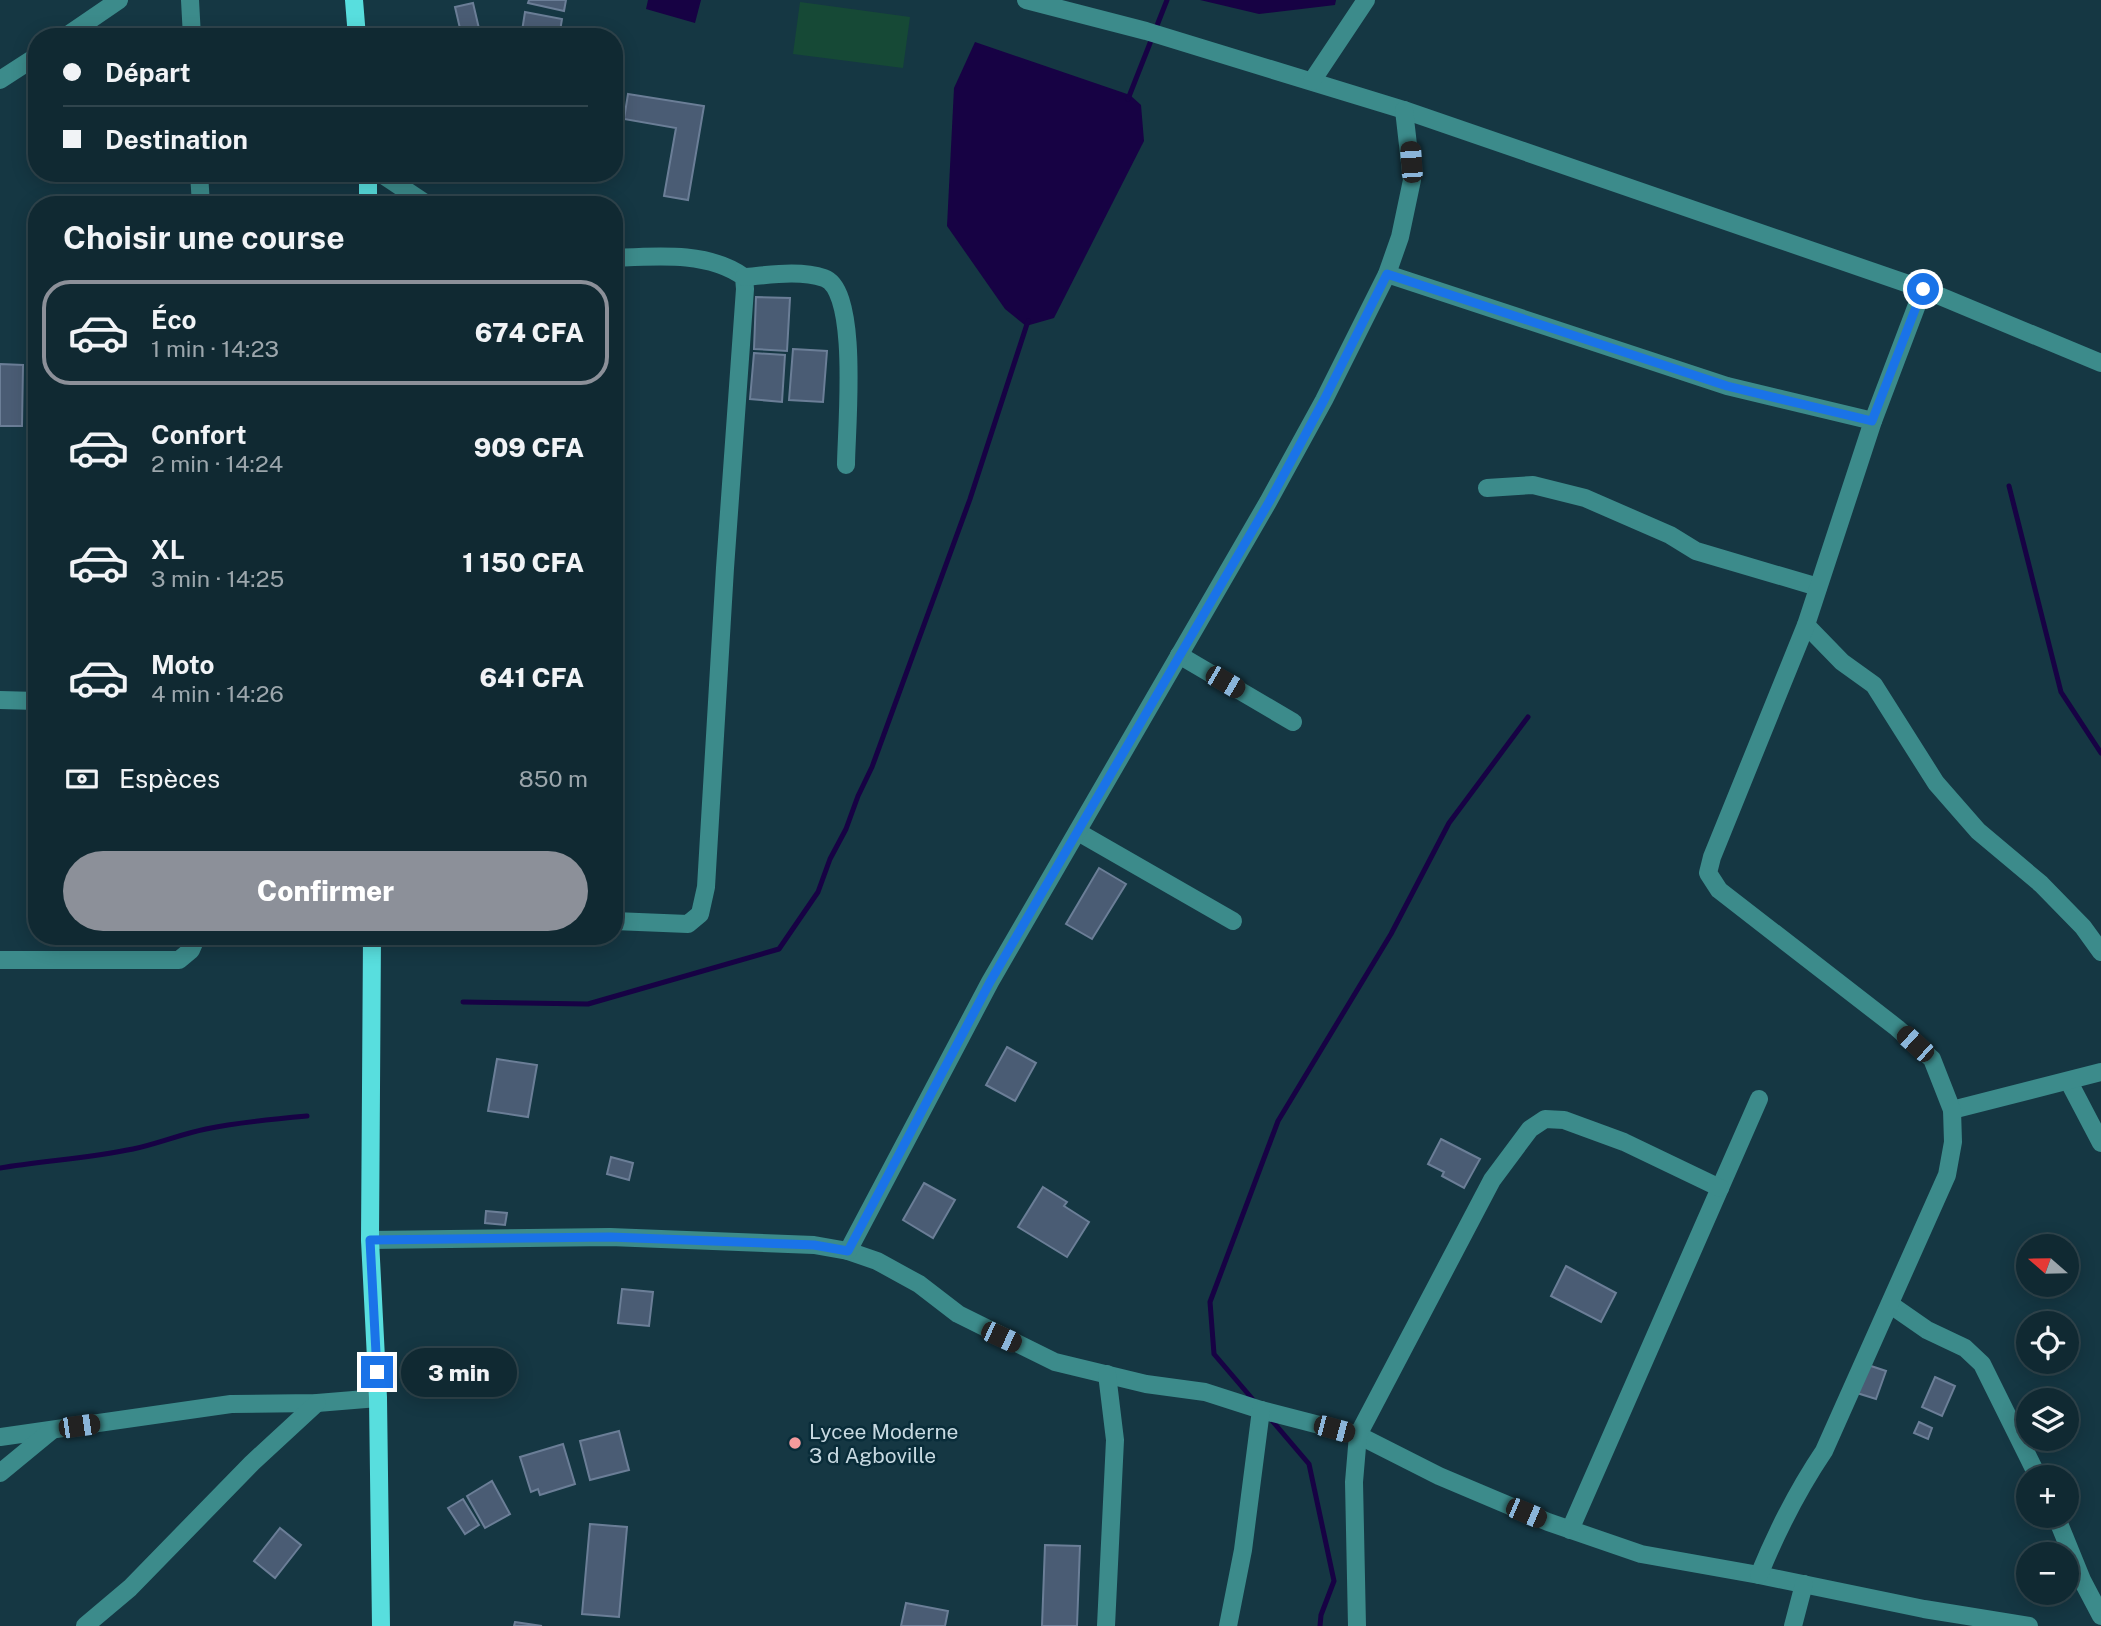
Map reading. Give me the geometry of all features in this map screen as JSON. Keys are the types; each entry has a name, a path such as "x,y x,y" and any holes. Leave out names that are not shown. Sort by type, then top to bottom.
{"main road":[{"path":"354,0 356,28"},
{"path":"372,945 370,1240 378,1398 381,1626"}],"street":[{"path":"78,28 119,0"},
{"path":"190,0 192,28"},
{"path":"1026,0 1146,31 1404,110 1923,289 2101,363"},
{"path":"1312,81 1366,0"},
{"path":"0,80 28,62"},
{"path":"848,1251 990,982 1269,502 1387,274 1400,237 1412,180 1404,110"},
{"path":"394,182 414,196"},
{"path":"623,258 706,260 734,270 744,277 793,274 825,278 834,284 842,299 848,331 846,465"},
{"path":"1387,274 1727,386 1872,421"},
{"path":"623,921 688,924 700,914 706,887 744,277"},
{"path":"1759,1575 1799,1488 1824,1451 1891,1305 1947,1175 1954,1142 1951,1110 1932,1059 1897,1028 1719,890 1708,873 1712,857 1805,625 1872,421 1923,289"},
{"path":"1487,488 1534,485 1585,498 1670,535 1696,551 1818,587"},
{"path":"1805,625 1842,662 1874,685 1936,783 1978,831 2041,884 2083,927 2101,952"},
{"path":"1180,655 1293,722"},
{"path":"0,700 28,701"},
{"path":"1078,832 1233,921"},
{"path":"0,960 179,960 193,945"},
{"path":"1951,1110 2101,1072"},
{"path":"2069,1082 2101,1143"},
{"path":"1570,1530 1759,1099"},
{"path":"1357,1626 1354,1482 1358,1435 1492,1180 1530,1129 1545,1119 1564,1120 1624,1142 1720,1188"},
{"path":"370,1240 610,1237 814,1245 848,1251 877,1261 919,1284 958,1314 1055,1362 1146,1384 1205,1392 1261,1410 1358,1435 1439,1476 1570,1530 1641,1554 1924,1609 2029,1626"},
{"path":"1891,1305 1927,1330 1965,1348 1982,1364 2032,1465"},
{"path":"1106,1626 1115,1440 1107,1374"},
{"path":"0,1437 231,1404 317,1403 378,1398"},
{"path":"85,1626 131,1588 252,1463 317,1403"},
{"path":"1228,1626 1242,1550 1261,1410"},
{"path":"0,1473 53,1429"},
{"path":"2061,1528 2082,1580 2101,1616"},
{"path":"1793,1626 1804,1584"}],"green space":[{"path":"800,2 910,17 903,68 793,54"}],"shaded area":[{"path":"648,0 701,0 695,23 646,9"},
{"path":"1200,0 1336,0 1335,5 1259,14"},
{"path":"975,42 1130,95 1141,105 1144,141 1054,318 1026,326 1005,309 947,226 954,88"}],"building":[{"path":"529,0 566,0 564,11 528,3"},
{"path":"473,3 479,28 460,28 455,7"},
{"path":"525,12 562,19 560,28 522,28"},
{"path":"628,94 704,106 688,200 664,196 676,128 624,119"},
{"path":"756,297 790,298 787,351 754,349"},
{"path":"793,349 827,351 823,402 789,400"},
{"path":"754,353 785,355 782,402 750,399"},
{"path":"0,364 23,365 22,426 0,426"},
{"path":"1099,868 1126,884 1092,939 1066,924"},
{"path":"1007,1047 1036,1063 1015,1101 986,1085"},
{"path":"497,1059 537,1065 528,1117 488,1111"},
{"path":"1441,1139 1480,1159 1464,1188 1442,1176 1444,1172 1428,1164"},
{"path":"611,1157 633,1163 629,1180 607,1174"},
{"path":"924,1183 955,1200 933,1238 903,1220"},
{"path":"1043,1187 1067,1202 1064,1206 1089,1222 1067,1257 1018,1227"},
{"path":"486,1211 507,1213 505,1225 485,1223"},
{"path":"1566,1266 1616,1293 1601,1322 1551,1296"},
{"path":"622,1289 653,1292 649,1326 618,1323"},
{"path":"1868,1365 1886,1371 1876,1399 1857,1393"},
{"path":"1935,1377 1955,1386 1942,1416 1922,1407"},
{"path":"1919,1422 1932,1428 1928,1439 1914,1433"},
{"path":"619,1431 629,1470 590,1480 580,1441"},
{"path":"563,1444 575,1484 540,1495 538,1489 531,1492 520,1457"},
{"path":"492,1481 510,1514 485,1528 467,1496"},
{"path":"463,1499 479,1525 465,1534 448,1508"},
{"path":"590,1524 627,1527 619,1617 582,1614"},
{"path":"280,1528 301,1545 275,1578 254,1561"},
{"path":"1045,1545 1080,1546 1077,1626 1042,1626"},
{"path":"906,1603 948,1611 945,1626 901,1626"},
{"path":"515,1622 542,1626 514,1626"}],"waterway":[{"path":"1128,99 1167,0"},
{"path":"463,1002 588,1004 779,949 818,892 872,767 970,499 1028,321"},
{"path":"2009,486 2061,692 2101,753"},
{"path":"1255,1402 1214,1354 1210,1302 1278,1121 1391,934 1449,823 1528,717"},
{"path":"0,1168 133,1149 218,1127 307,1116"},
{"path":"1269,1417 1309,1464 1334,1581 1321,1615 1320,1626"}],"place":[{"name":"Lycee Moderne 3 d Agboville","path":"795,1443"}],"route":[{"path":"377,1372 370,1240 610,1237 814,1245 848,1251 990,982 1269,502 1387,274 1727,386 1872,421 1923,289"}]}
